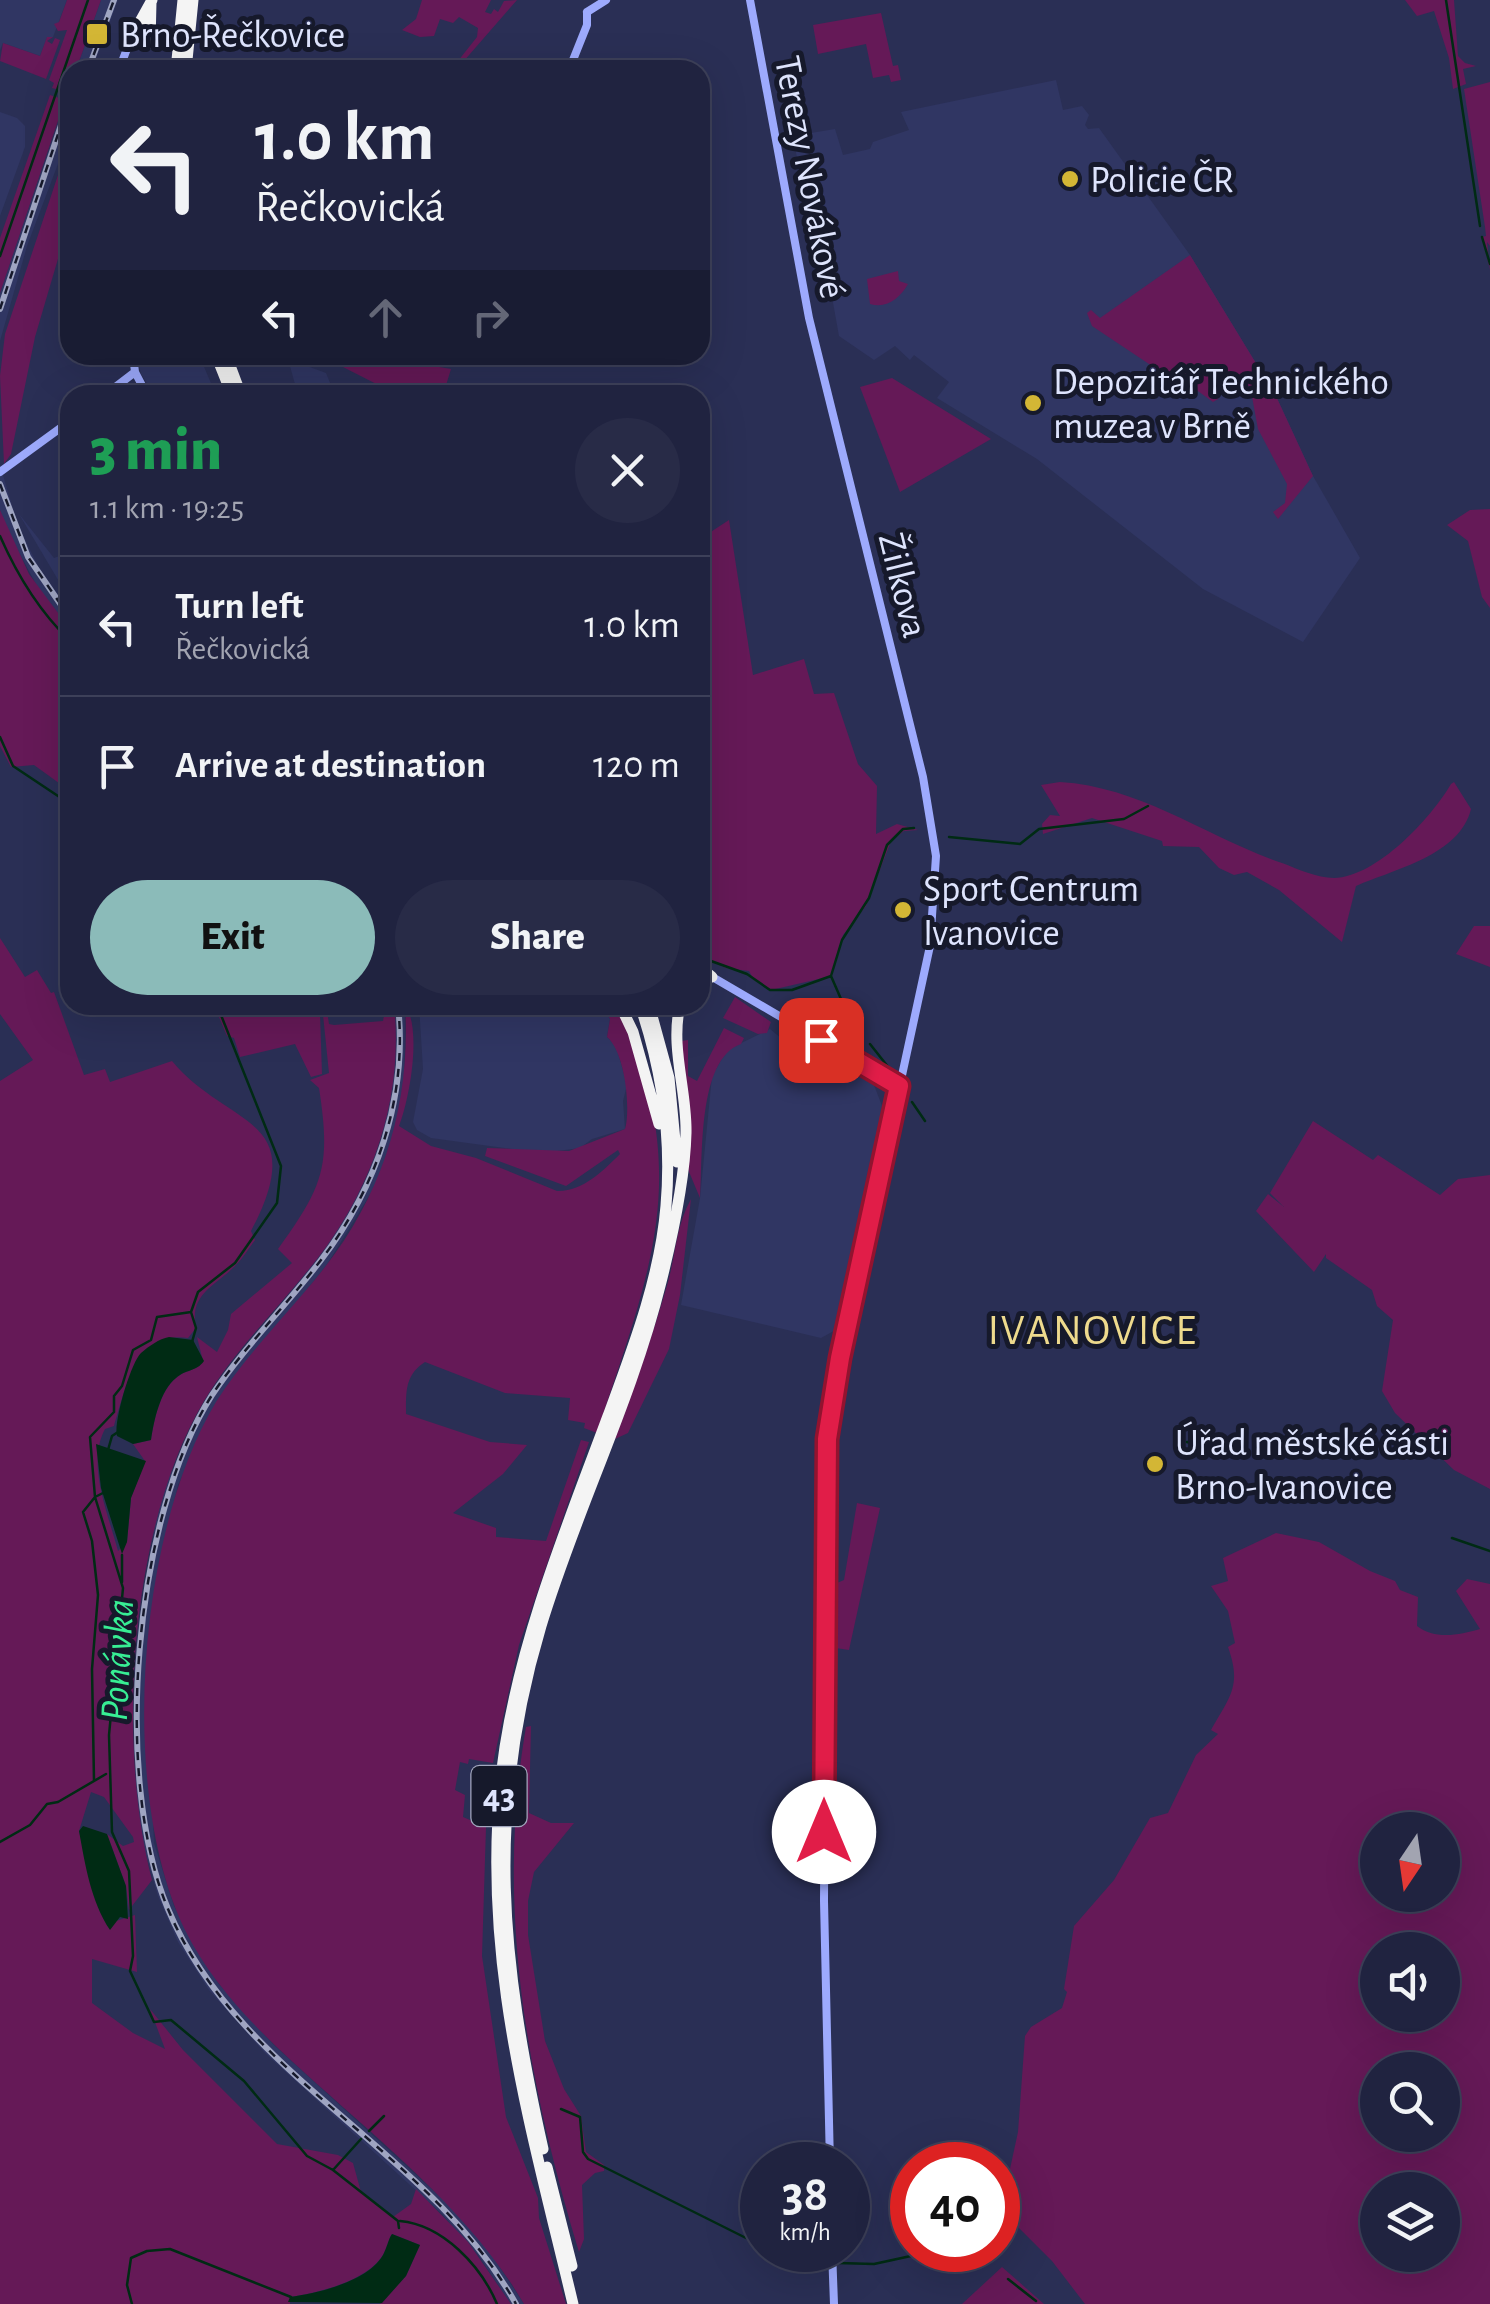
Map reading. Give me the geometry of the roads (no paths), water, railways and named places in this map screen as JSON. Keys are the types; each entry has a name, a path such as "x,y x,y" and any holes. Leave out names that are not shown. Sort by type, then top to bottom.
{"highway":[{"path":"177,60 184,0"},
{"path":"187,60 193,0"},
{"path":"130,38 151,1"},
{"path":"150,43 151,1"},
{"path":"624,1015 649,1082 668,1178"},
{"name":"43","path":"573,2304 511,2044 498,1941 498,1814 509,1723 524,1659 553,1564 642,1320 658,1260 668,1178 662,1093 642,1015"},
{"name":"43","path":"581,2304 514,2011 504,1909 508,1788 523,1696 542,1624 645,1338 673,1222 677,1170 673,1101 652,1015"},
{"path":"673,1222 686,1139 676,1044 679,1015"}],"street":[{"path":"573,60 587,25 582,0"},
{"path":"587,12 606,0"},
{"name":"Terezy Novákové","path":"750,0 819,363"},
{"path":"122,60 130,38"},
{"name":"Žilkova","path":"819,363 932,822 936,856 935,910 840,1358 827,1439 824,1798 830,2142"},
{"path":"134,365 142,385"},
{"path":"118,385 135,372"},
{"path":"0,472 60,429"},
{"path":"710,977 899,1086"},
{"path":"833,2272 834,2304"}],"waterway":[{"name":"Ponávka","path":"67,60 88,0"},
{"path":"1446,0 1480,226"},
{"name":"Ponávka","path":"0,256 60,81"},
{"path":"1482,237 1490,264"},
{"path":"0,536 30,592 60,630"},
{"name":"Ponávka","path":"0,737 13,766 60,797"},
{"path":"949,837 1020,844 1039,829 1124,819 1148,806"},
{"path":"831,976 842,940 869,898 887,845 903,829 914,828"},
{"path":"710,961 747,974 770,990 792,990 831,976 854,1029 861,1036"},
{"name":"Ponávka","path":"221,1015 281,1166 277,1203 235,1263 198,1292 191,1312 157,1317 151,1340 133,1350 122,1386 114,1396 114,1412 90,1437 95,1497 123,1588 109,1735 112,1832 129,1871 133,1956 130,1971 154,2022 171,2020 244,2081 307,2156 333,2170 398,2221 399,2228"},
{"path":"870,1044 889,1068"},
{"path":"912,1102 925,1121"},
{"path":"191,1312 196,1328 192,1342"},
{"path":"108,1450 112,1436 118,1432"},
{"path":"1187,1442 1223,1451"},
{"path":"94,1780 92,1669 98,1595 92,1541 83,1512 103,1493"},
{"path":"1452,1538 1490,1551"},
{"path":"122,1555 122,1582"},
{"path":"0,1842 30,1825 47,1804 58,1802 106,1774"},
{"path":"561,2109 580,2117 583,2152 588,2159 740,2235"},
{"path":"369,2131 384,2116"},
{"path":"333,2170 361,2139"},
{"path":"400,2221 431,2230 459,2250 481,2276 497,2304"},
{"name":"Ponávka","path":"132,2304 127,2285 131,2258 147,2251 170,2249 291,2297"},
{"path":"870,2264 890,2261"},
{"path":"1008,2279 1036,2301"}],"railway":[{"path":"92,60 114,0"},
{"path":"0,309 60,128"},
{"path":"0,484 28,557 60,603"},
{"path":"399,1015 393,1107 373,1171 341,1232 321,1260 212,1395 185,1447 164,1508 149,1576 140,1648 140,1790 151,1854 168,1909 199,1968 240,2020 286,2067 435,2200 479,2249 516,2304"}],"place":[{"name":"Brno-Řečkovice","path":"97,34"},
{"name":"Policie ČR","path":"1070,179"},
{"name":"Depozitář Technického muzea v Brně","path":"1033,403"},
{"name":"Sport Centrum Ivanovice","path":"903,910"},
{"name":"Úřad městské části Brno-Ivanovice","path":"1155,1464"}],"district":[{"name":"IVANOVICE","path":"1093,1329"}]}
